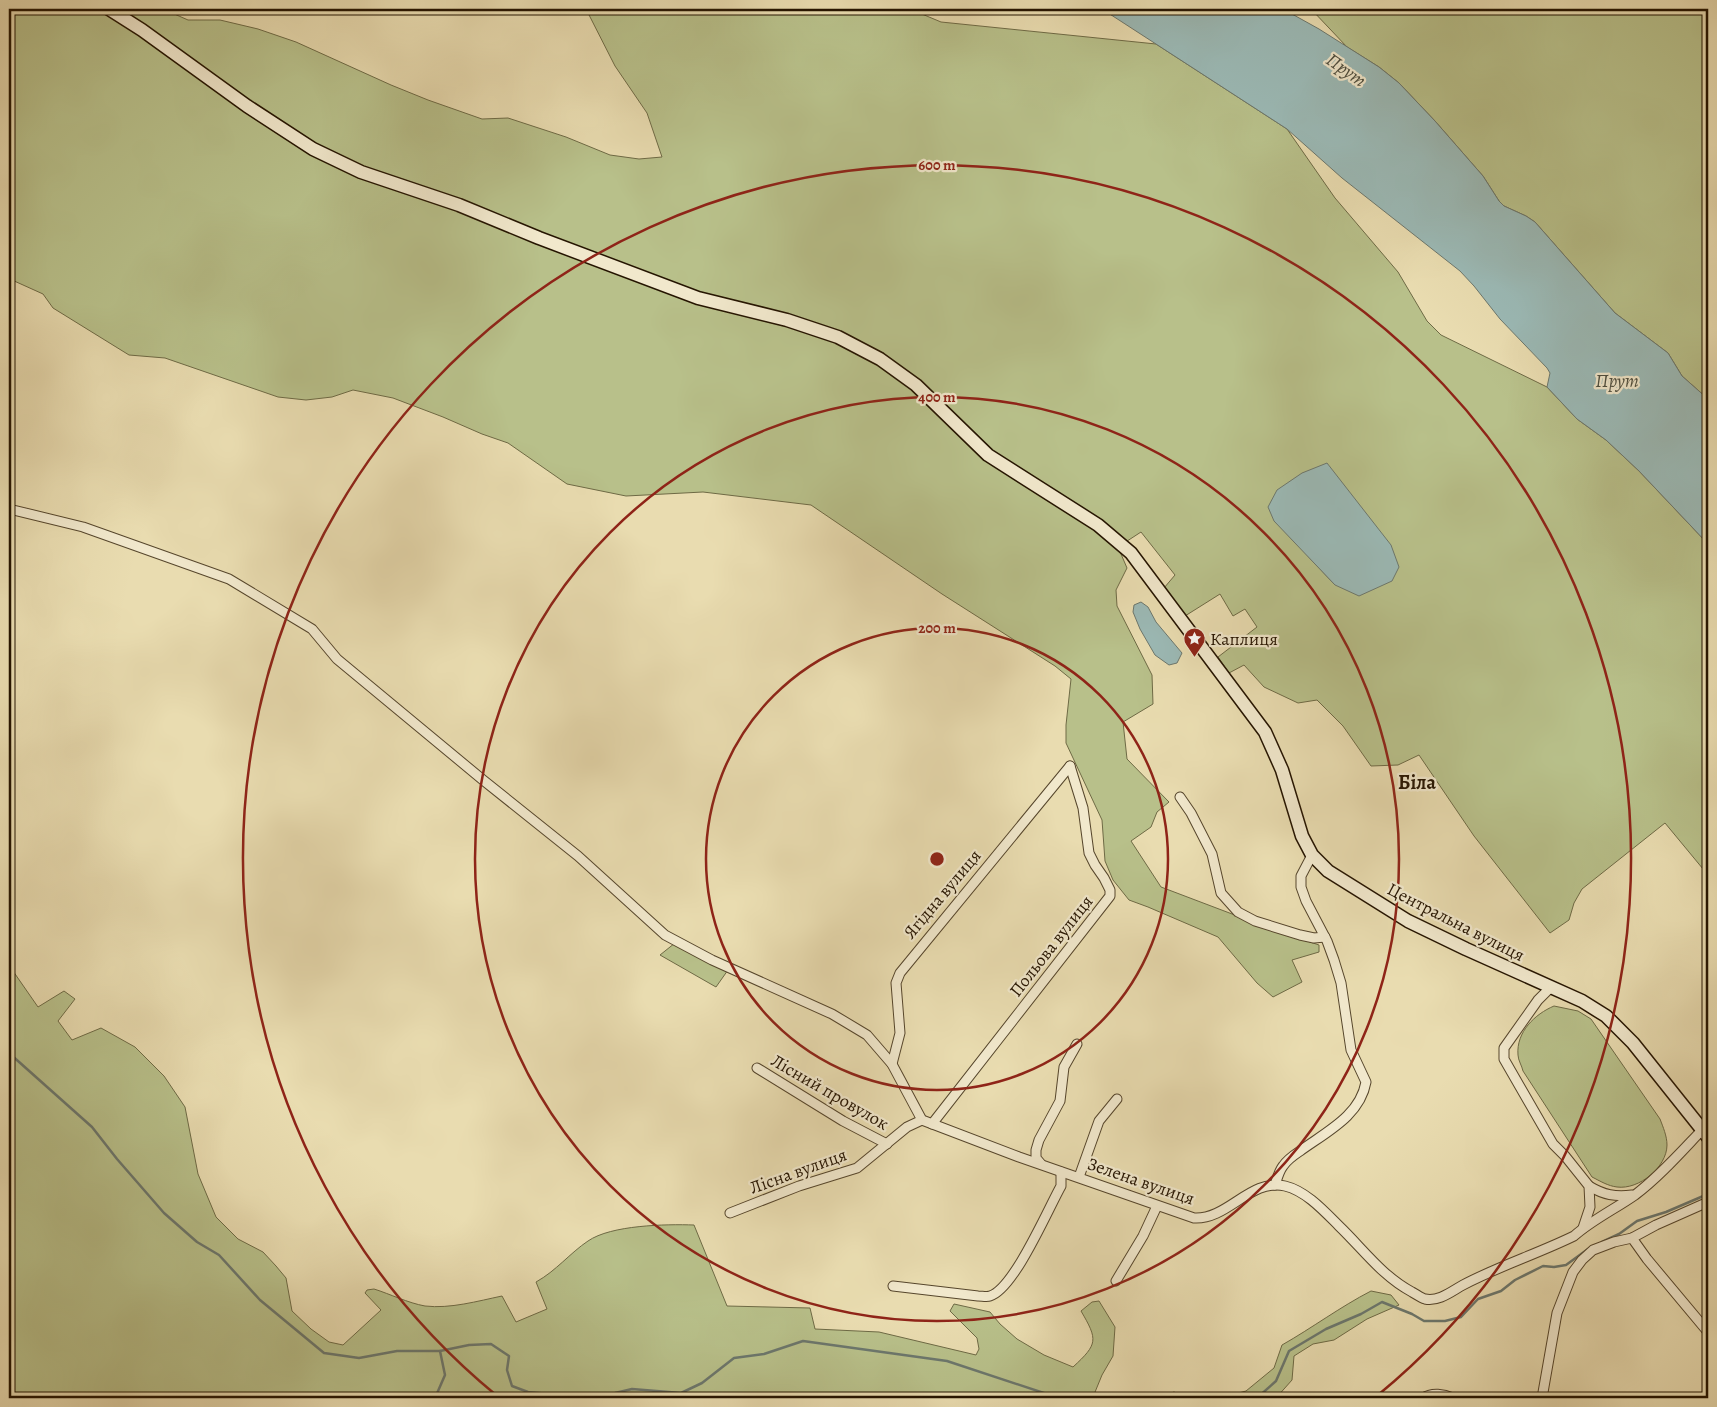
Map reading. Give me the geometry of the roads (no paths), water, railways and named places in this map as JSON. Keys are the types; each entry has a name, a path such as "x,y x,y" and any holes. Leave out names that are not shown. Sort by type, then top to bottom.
{"main road":[{"name":"Центральна вулиця","path":"109,9 142,30 247,106 313,149 361,172 459,205 539,238 698,298 787,320 838,337 880,359 916,385 988,455 1098,525 1130,553 1264,732 1282,770 1302,836 1312,855 1328,872 1408,921 1550,988 1582,1001 1606,1016 1633,1043 1705,1134"}],"street":[{"path":"9,509 83,527 229,578 312,630 338,659 483,780 578,856 665,935 712,960 832,1014 867,1035 892,1064 922,1120"},
{"name":"Ягідна вулиця","path":"892,1064 900,1033 896,983 900,973 1070,766"},
{"name":"Польова вулиця","path":"932,1124 1110,896 1110,890 1104,878 1088,853 1083,808 1070,766"},
{"path":"1180,797 1191,813 1212,854 1221,893 1238,912 1255,921 1300,935 1314,938 1325,937"},
{"path":"1312,855 1301,876 1301,887 1334,960 1351,1050 1366,1082 1361,1098 1347,1117 1334,1129 1294,1156 1283,1166 1275,1184 1287,1186 1300,1192 1314,1203 1341,1228 1382,1272 1399,1286 1425,1299 1438,1299 1487,1273 1560,1243 1574,1236 1583,1228 1635,1195 1705,1134"},
{"path":"1550,988 1538,1000 1504,1048 1504,1059 1553,1144 1589,1186 1602,1194 1618,1196 1635,1195"},
{"path":"1041,1164 1036,1158 1039,1140 1060,1101 1064,1068 1077,1044"},
{"name":"Лісний провулок","path":"757,1068 843,1122 887,1144"},
{"path":"1079,1177 1099,1121 1117,1099"},
{"name":"Зелена вулиця","path":"922,1120 1061,1172 1194,1218 1213,1215 1245,1195 1275,1184"},
{"name":"Лісна вулиця","path":"730,1214 799,1186 857,1168 907,1127 922,1120"},
{"path":"893,1286 978,1296 990,1296 998,1291 1005,1286 1016,1269 1061,1186 1061,1172"},
{"path":"1583,1228 1590,1207 1589,1186"},
{"path":"1542,1398 1557,1313 1573,1272 1593,1250 1632,1238 1708,1202"},
{"path":"1116,1281 1143,1236 1157,1206"},
{"path":"1632,1238 1647,1259 1708,1332"},
{"path":"1423,1398 1438,1394 1453,1398"}],"water":[{"name":"Прут","path":"1102,9 1283,9 1379,67 1399,83 1483,176 1499,201 1504,206 1535,222 1615,313 1668,353 1682,376 1708,399 1708,544 1639,471 1606,440 1577,419 1547,387 1550,373 1547,368 1500,319 1460,271 1342,178 1287,129"},
{"path":"1327,463 1391,545 1399,567 1392,581 1359,596 1335,585 1274,521 1268,507 1277,490 1302,473"},
{"path":"1141,602 1148,607 1156,622 1182,653 1177,663 1169,665 1155,655 1140,629 1133,612 1134,605"}],"waterway":[{"path":"9,1053 92,1127 164,1213 197,1242 219,1255 260,1300 324,1353 359,1358 397,1351 440,1351"},
{"path":"1602,1242 1619,1234 1637,1221 1666,1212 1708,1194"},
{"path":"1257,1398 1276,1381 1289,1351 1326,1329 1361,1314 1382,1302 1424,1321 1445,1321 1461,1317 1478,1299 1501,1291 1515,1280 1543,1266 1566,1265 1588,1249"},
{"path":"435,1398 445,1375 440,1351 469,1345 491,1344 509,1356 507,1370 512,1386 528,1392 561,1395 615,1393 632,1389 681,1393 702,1383 734,1358 764,1354 803,1341 947,1361 1059,1398"}],"place":[{"name":"Каплиця","path":"1194,658"}],"district":[{"name":"Біла","path":"1417,782"}]}
